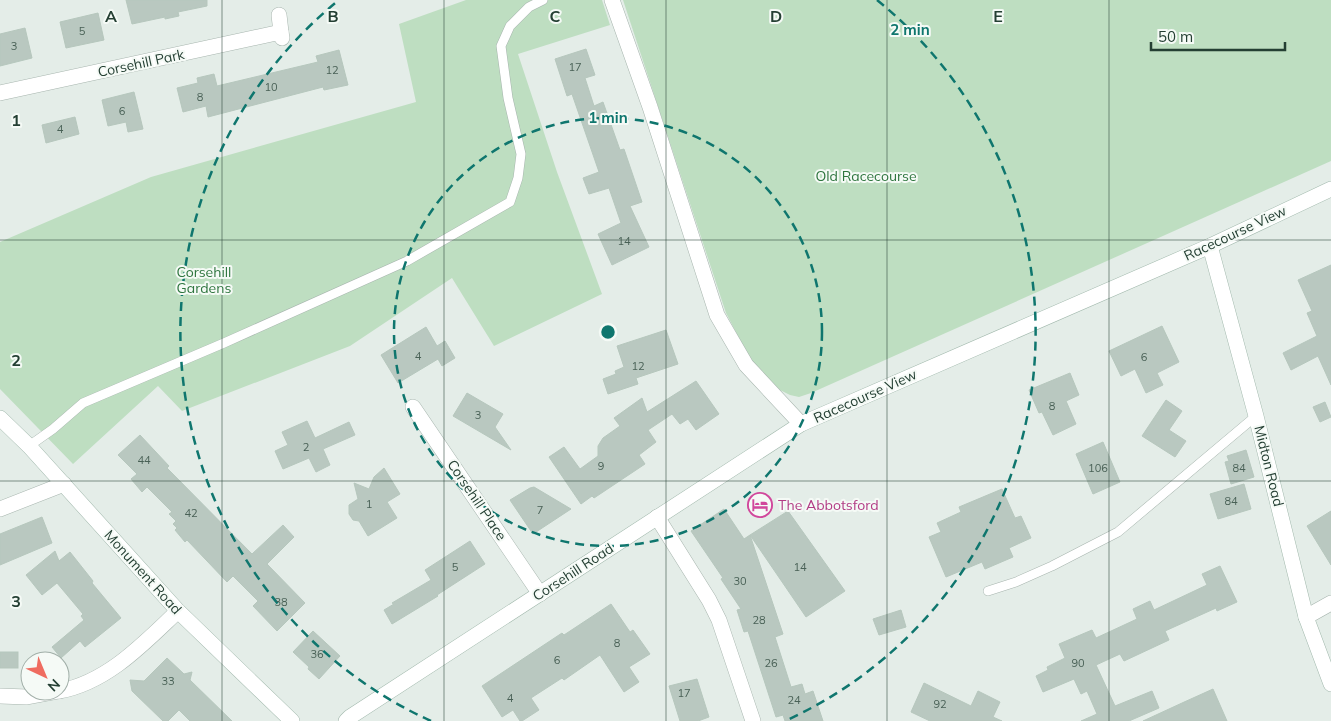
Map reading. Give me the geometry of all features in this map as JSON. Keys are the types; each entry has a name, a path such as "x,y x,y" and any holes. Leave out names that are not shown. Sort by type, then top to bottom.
{"street":[{"name":"Racecourse View","path":"612,0 650,107 716,314 746,365 801,424 1210,246 1331,189"},
{"name":"Corsehill Park","path":"0,93 282,35 279,15"},
{"name":"Midton Road","path":"1210,246 1256,416 1306,617 1331,684"},
{"name":"Corsehill Place","path":"413,407 540,594"},
{"name":"Monument Road","path":"0,418 29,446 178,611 292,721"},
{"name":"Corsehill Road","path":"346,721 801,424"},
{"path":"0,509 64,484"},
{"path":"657,517 709,600 719,620 753,721"},
{"path":"1306,617 1331,603"},
{"path":"70,689 101,675 136,650 178,611"},
{"path":"0,696 20,697"}],"lane":[{"path":"29,446 54,429 83,403 224,343 407,261 510,202 518,178 521,154 508,98 501,46 510,26 529,7 543,0"},
{"path":"988,591 1034,574 1118,532 1256,416"}],"green space":[{"name":"Corsehill Gardens","path":"466,0 602,0 610,25 518,54 557,172 602,294 494,346 452,278 350,346 182,411 158,386 73,464 0,389 0,242 151,177 416,102 399,24"},
{"name":"Old Racecourse","path":"623,0 1331,0 1331,161 811,393 799,397 790,395 780,390 751,361 726,313"}],"building":[{"path":"126,0 207,0 207,6 178,12 179,16 132,24"},
{"path":"98,13 104,40 66,48 60,22"},
{"path":"25,28 32,58 0,66 0,34"},
{"path":"586,49 595,75 585,78 594,106 603,102 620,150 624,149 642,202 630,206 649,247 612,265 598,234 621,223 609,188 589,194 583,178 599,172 572,94 567,96 555,59"},
{"path":"339,50 348,85 324,90 323,87 208,117 206,106 183,112 177,88 198,83 197,78 214,74 217,86 318,62 316,56"},
{"path":"134,92 143,129 128,132 126,122 108,126 102,100"},
{"path":"75,117 79,134 46,143 42,125"},
{"path":"1331,265 1331,385 1318,356 1291,370 1283,353 1317,336 1307,313 1312,311 1298,280"},
{"path":"1162,326 1179,362 1157,373 1163,385 1146,393 1135,369 1121,376 1109,351"},
{"path":"426,327 437,346 445,341 455,358 442,366 438,359 398,383 381,355"},
{"path":"666,330 678,364 636,378 638,384 608,394 603,379 616,374 615,371 624,367 617,346"},
{"path":"1070,373 1079,395 1066,401 1076,424 1053,435 1042,412 1039,413 1029,390"},
{"path":"696,381 719,414 696,430 688,419 680,424 672,414 648,430 656,442 639,455 645,464 594,498 592,496 581,504 549,457 564,447 580,469 598,456 598,446 603,438 620,426 614,418 642,398 647,412"},
{"path":"467,393 503,414 495,427 511,450 453,416"},
{"path":"1166,400 1182,411 1169,430 1186,441 1175,457 1142,436"},
{"path":"1325,402 1331,417 1320,422 1313,407"},
{"path":"307,421 315,438 349,422 355,435 323,449 330,465 316,472 309,458 283,469 275,451 288,445 282,432"},
{"path":"140,435 169,466 167,468 252,554 283,525 294,537 267,564 305,603 277,631 253,606 258,601 233,576 227,582 187,540 185,542 175,530 177,528 173,524 176,521 169,514 172,512 147,487 142,492 131,479 137,474 118,455"},
{"path":"1103,442 1120,482 1093,494 1076,454"},
{"path":"1246,450 1254,477 1231,484 1225,462 1229,461 1227,456"},
{"path":"384,468 400,494 387,502 397,518 368,536 359,521 353,520 349,514 349,505 358,499 354,483 369,489 374,477"},
{"path":"1244,484 1251,509 1218,519 1210,494"},
{"path":"534,487 571,509 533,534 510,500"},
{"path":"1002,489 1015,518 1021,516 1031,538 1009,548 1013,557 985,569 982,562 946,577 929,537 941,532 937,523 961,512 959,507"},
{"path":"724,509 744,539 750,535 783,634 775,637 791,687 802,684 805,694 813,691 823,721 785,721 783,715 776,717 748,631 744,632 737,610 741,609 721,579 723,578 691,531"},
{"path":"788,511 845,591 806,617 750,535"},
{"path":"1331,511 1331,565 1307,526"},
{"path":"42,517 52,543 0,565 0,534"},
{"path":"470,541 485,564 392,624 384,610 394,604 392,603 431,580 425,570"},
{"path":"55,551 59,561 70,552 93,581 92,583 121,618 85,647 80,641 69,651 55,651 52,647 84,620 81,616 83,614 57,583 42,595 26,575"},
{"path":"1220,566 1237,602 1217,611 1216,608 1165,631 1169,640 1124,661 1120,654 1096,665 1115,706 1152,691 1159,708 1129,721 1081,721 1097,714 1087,691 1081,694 1074,679 1043,692 1036,676 1048,670 1047,667 1065,658 1059,644 1092,630 1096,638 1137,619 1133,609 1150,601 1154,610 1207,585 1202,574"},
{"path":"611,604 630,632 633,630 650,654 629,667 639,682 624,692 600,655 564,680 562,678 531,698 539,710 522,721 520,721 513,710 502,717 482,686 562,633 564,635"},
{"path":"901,610 906,627 879,635 873,619"},
{"path":"313,631 340,656 319,679 293,652"},
{"path":"0,652 18,652 18,668 0,668"},
{"path":"167,658 184,674 192,672 190,680 232,721 190,721 179,710 168,721 163,721 132,691 130,680 144,681"},
{"path":"697,679 709,717 698,721 680,721 669,686"},
{"path":"924,683 971,706 978,691 1000,702 993,717 1002,721 930,721 911,712"},
{"path":"1213,689 1227,721 1143,721 1182,703"}],"place":[{"name":"The Abbotsford","path":"760,505"}]}
